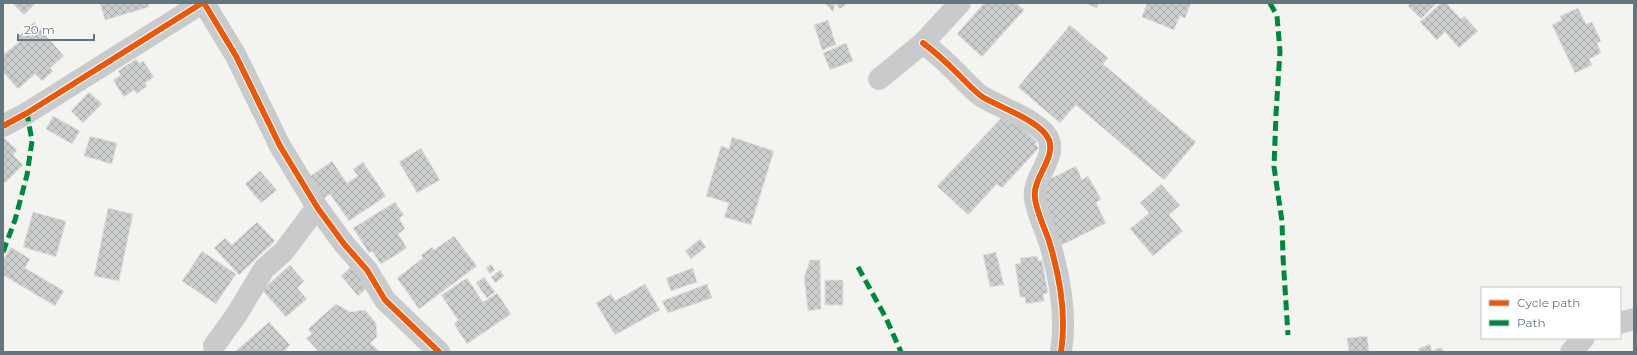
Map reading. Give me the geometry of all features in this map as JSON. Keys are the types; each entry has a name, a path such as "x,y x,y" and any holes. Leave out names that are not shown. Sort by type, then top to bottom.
{"street":[{"path":"3,126 27,113 203,3 236,56 280,146 317,207 344,244 367,270 384,300 439,352"},
{"path":"879,79 923,43 960,3"},
{"path":"923,43 970,87 982,96 1028,120 1049,140 1050,149 1048,159 1038,178 1034,197 1054,259 1064,307 1061,352"},
{"path":"214,346 237,314 264,269 284,251 317,207"},
{"path":"1621,323 1634,319"},
{"path":"1571,352 1583,339"}],"building":[{"path":"12,3 36,3 24,15"},
{"path":"100,3 148,3 149,7 105,20"},
{"path":"825,3 835,3 833,12"},
{"path":"835,3 847,3 840,9"},
{"path":"984,3 1016,3 1024,10 982,57 957,34"},
{"path":"1085,3 1099,3 1097,8"},
{"path":"1147,3 1191,3 1185,18 1180,16 1174,30 1142,17"},
{"path":"1410,3 1437,3 1421,19 1408,6"},
{"path":"1441,3 1446,3 1461,19 1464,16 1478,31 1459,48 1445,32 1437,40 1420,22"},
{"path":"1578,8 1586,24 1592,22 1601,41 1597,43 1601,53 1589,59 1592,65 1575,73 1552,25 1562,20 1560,16"},
{"path":"828,20 836,45 822,50 814,25"},
{"path":"34,22 64,56 50,68 53,71 42,81 35,74 18,89 3,72 3,55 19,42 16,39"},
{"path":"1070,25 1108,58 1103,64 1196,142 1164,180 1076,105 1060,123 1018,87"},
{"path":"846,43 853,61 830,70 823,53"},
{"path":"136,59 139,63 143,61 154,77 145,83 147,86 137,94 134,90 124,97 113,80 121,75 118,71"},
{"path":"89,92 102,104 83,123 71,111"},
{"path":"1006,113 1037,142 1035,144 1039,148 1002,188 997,184 968,215 937,186"},
{"path":"53,116 80,131 72,144 46,129"},
{"path":"90,136 117,143 112,164 84,156"},
{"path":"3,137 17,150 13,155 23,165 5,183 3,181"},
{"path":"732,137 774,151 751,225 724,217 729,203 706,196 721,146 729,149"},
{"path":"421,148 440,180 417,193 399,162"},
{"path":"332,161 347,183 358,176 353,169 363,162 386,196 349,221 330,194 323,199 308,178"},
{"path":"1076,166 1082,180 1088,176 1101,199 1096,203 1106,223 1062,245 1043,205 1048,180"},
{"path":"260,171 277,190 261,203 245,184"},
{"path":"1161,184 1180,205 1169,215 1183,231 1153,256 1130,229 1149,213 1140,203"},
{"path":"395,202 404,215 399,218 405,229 398,234 407,248 381,264 372,251 369,253 353,228"},
{"path":"108,208 133,214 119,281 94,276"},
{"path":"33,212 66,221 56,257 23,247"},
{"path":"257,222 275,241 239,275 214,248 225,238 232,245"},
{"path":"454,236 477,266 419,309 397,278 423,258 421,255 432,247 434,250"},
{"path":"700,239 706,247 691,259 685,251"},
{"path":"11,247 30,259 25,268 64,291 55,306 3,275 3,261"},
{"path":"202,251 236,274 216,304 182,281"},
{"path":"996,252 1004,285 990,287 983,255"},
{"path":"1038,256 1038,261 1042,260 1048,293 1043,294 1044,301 1026,304 1025,297 1020,297 1015,264 1021,263 1020,258"},
{"path":"810,260 820,260 821,309 808,311 804,278"},
{"path":"491,264 495,270 490,274 486,268"},
{"path":"290,265 304,281 297,288 307,299 286,317 262,290"},
{"path":"351,267 368,287 358,296 341,276"},
{"path":"693,268 697,282 671,291 666,278"},
{"path":"500,270 504,276 495,283 491,277"},
{"path":"484,277 495,292 487,298 476,283"},
{"path":"467,278 483,302 497,293 511,314 467,344 454,324 458,320 441,295"},
{"path":"825,280 843,280 843,305 825,305"},
{"path":"645,284 660,310 615,335 596,303 611,294 615,301"},
{"path":"707,284 712,298 668,313 662,301"},
{"path":"336,304 350,312 365,310 376,323 377,337 370,343 380,352 319,352 306,338 312,334 308,329"},
{"path":"269,322 290,345 285,350 287,352 236,351"},
{"path":"1367,336 1369,352 1349,352 1347,338"},
{"path":"1430,344 1432,351 1441,347 1444,352 1420,352 1418,349"}],"marked path":[{"path":"1270,3 1277,16 1280,51 1274,167 1282,221 1288,335"},
{"path":"3,252 15,220 27,175 32,141 27,113"},
{"path":"858,267 886,318 901,352"}],"cycle path":[{"path":"3,126 27,113 202,3"},
{"path":"204,3 236,56 280,146 317,207 344,244 367,270 385,300 439,352"},
{"path":"923,43 945,61 981,96 1029,121 1045,133 1049,140 1049,154 1037,183 1035,198 1049,241 1059,282 1063,310 1063,338 1061,352"}]}
